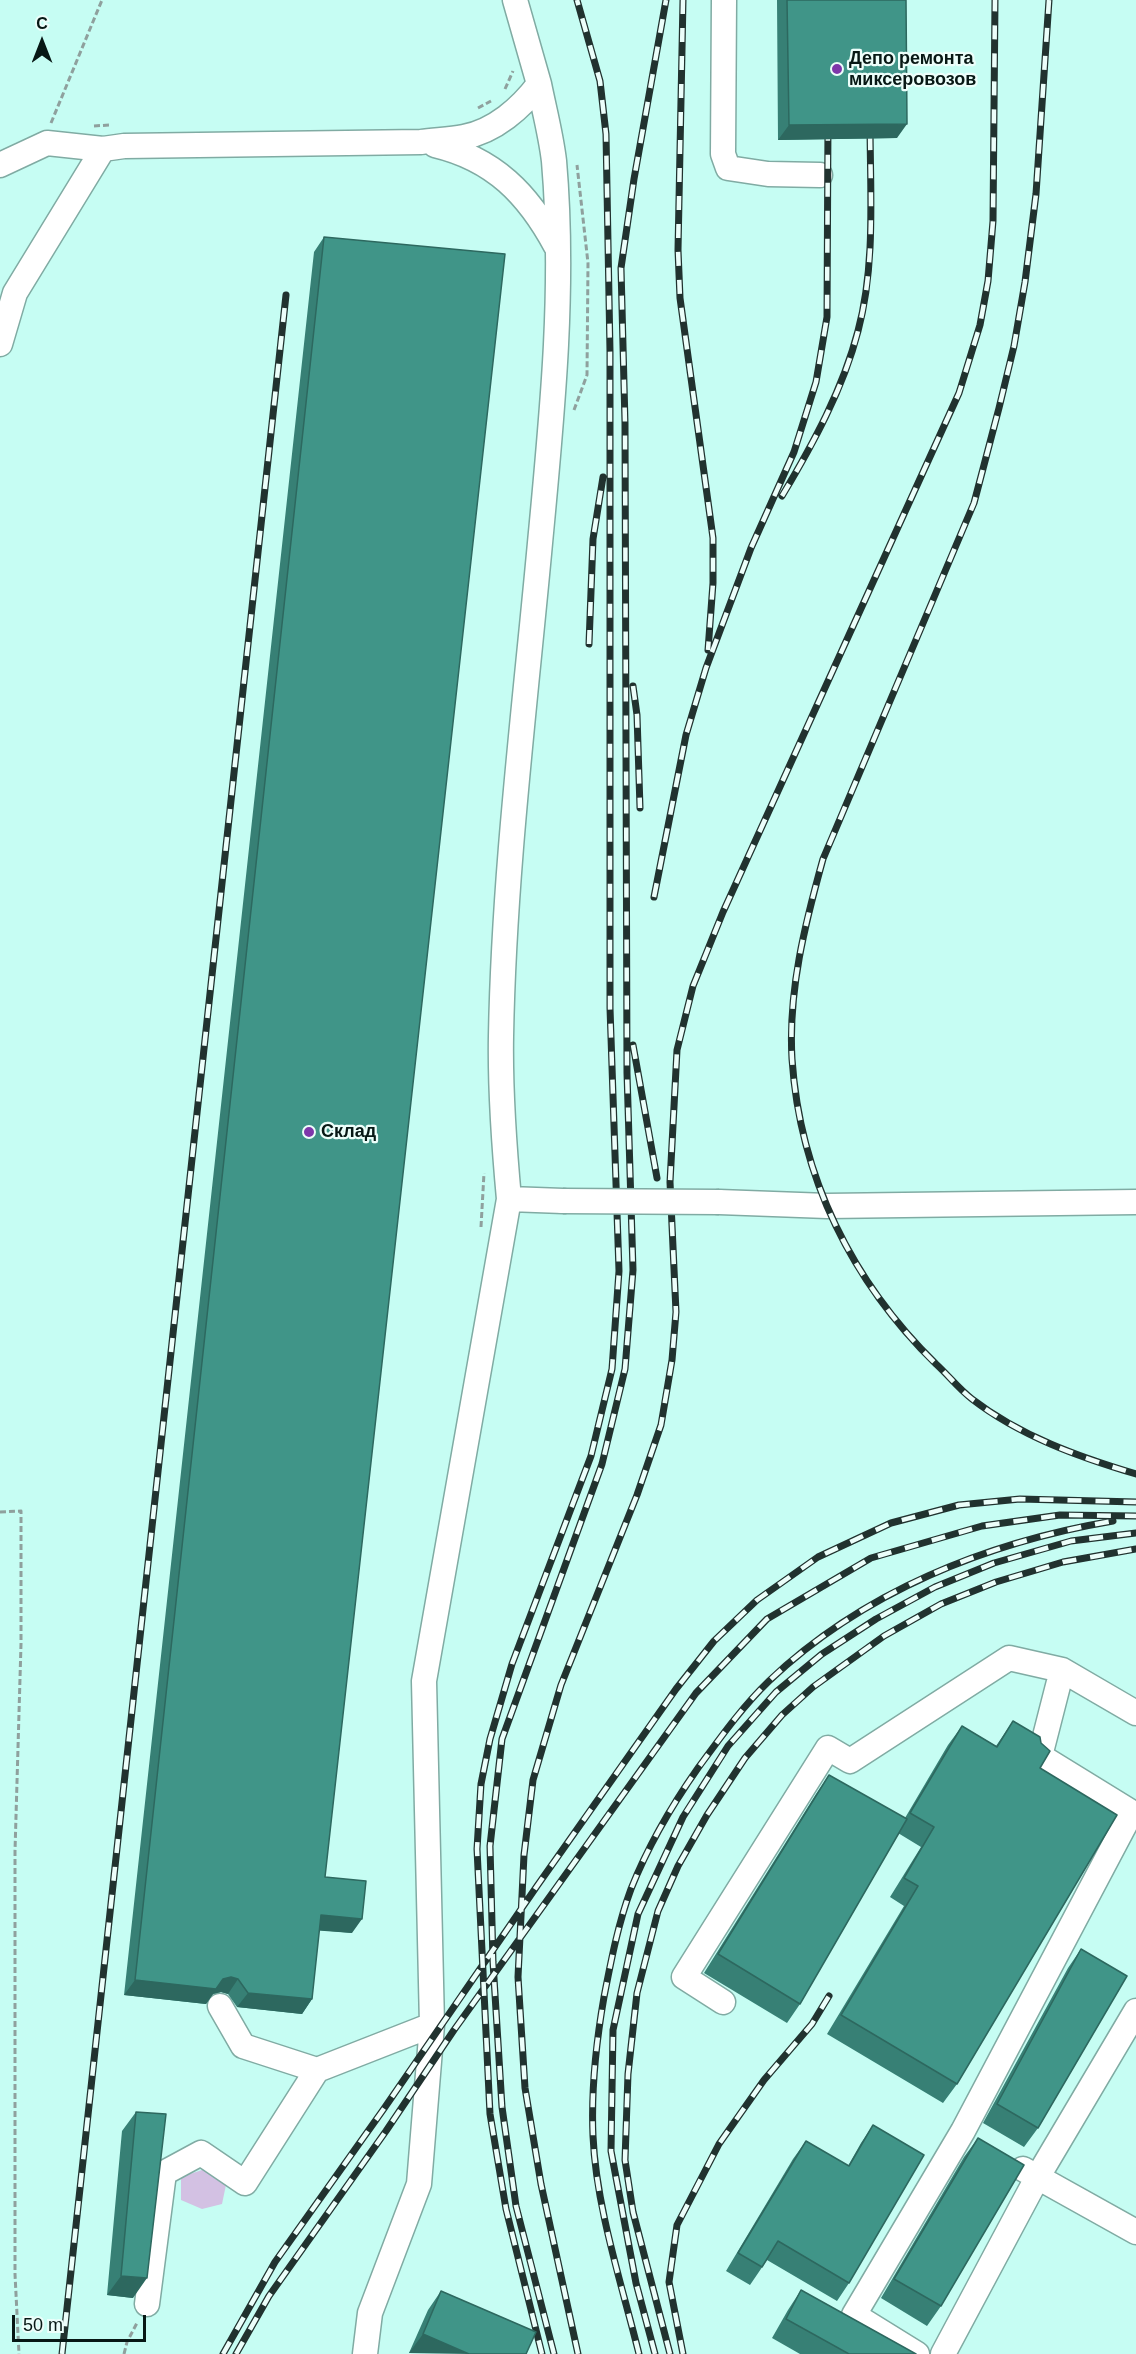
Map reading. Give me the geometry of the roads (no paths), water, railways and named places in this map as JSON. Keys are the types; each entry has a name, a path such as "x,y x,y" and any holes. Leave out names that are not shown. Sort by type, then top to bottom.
{"lane":[{"path":"365,2354 370,2313 419,2184 432,2025 424,1681 509,1199 502,1124 501,1037 506,921 545,492 557,323 559,251 554,158 539,84 515,0"},
{"path":"724,0 723,154 728,168 768,174 820,175"},
{"path":"0,165 47,143 102,149 124,146 421,142 466,137 500,122 524,104 539,84"},
{"path":"421,142 461,152 507,179 541,218 559,251"},
{"path":"0,344 8,287 102,149"},
{"path":"509,1199 827,1206 1136,1202"},
{"path":"723,2002 684,1977 828,1749 850,1761 1009,1658 1062,1670 1136,1713"},
{"path":"917,2354 854,2315 982,2143 1134,1814 1040,1756 1062,1670"},
{"path":"220,2006 243,2046 317,2070"},
{"path":"943,2354 1037,2178 1136,2011"},
{"path":"147,2304 164,2173 201,2153 245,2183 317,2070 432,2025"},
{"path":"982,2143 1037,2178 1136,2232"}],"railway":[{"path":"542,2354 506,2209 490,2114 477,1849 481,1784 490,1739 512,1664 591,1456 612,1369 619,1271 610,1008 610,352 606,134 600,81 577,0"},
{"path":"554,2354 516,2206 502,2107 493,1962 490,1846 502,1739 602,1464 625,1369 633,1270 627,1073 625,423 621,268 634,179 666,0"},
{"path":"683,0 678,250 680,298 713,538 713,583 708,650"},
{"path":"578,2354 541,2184 525,2088 518,1977 524,1855 533,1780 561,1685 637,1495 661,1425 672,1360 676,1312 670,1182 677,1050 693,986 723,912 959,393 980,325 988,281 993,221 995,0"},
{"path":"1049,0 1036,194 1014,346 999,408 974,503 823,859 804,933 795,983 791,1034 792,1059 797,1103 806,1145 819,1186 856,1263 879,1298 906,1332 963,1391 990,1412 1051,1444 1136,1474"},
{"path":"654,897 686,735 706,668 751,548 794,452 816,382 827,317 828,121"},
{"path":"782,496 836,395 852,353 864,306 870,253 870,121"},
{"path":"62,2354 286,295"},
{"path":"589,644 593,539 603,477"},
{"path":"633,686 637,715 640,808"},
{"path":"633,1045 657,1178"},
{"path":"223,2354 275,2262 676,1689 714,1641 757,1600 818,1557 891,1523 959,1505 1020,1499 1136,1502"},
{"path":"236,2354 269,2296 386,2131 454,2030 696,1693 767,1619 871,1558 982,1526 1060,1515 1136,1516"},
{"path":"639,2354 604,2218 595,2163 593,2101 601,2014 619,1929 631,1889 661,1826 698,1768 750,1701 805,1649 844,1621 886,1597 974,1557 1066,1530 1113,1521"},
{"path":"655,2354 636,2283 611,2151 613,2030 638,1914 683,1817 728,1746 776,1692 822,1654 876,1619 935,1587 994,1563 1071,1541 1136,1533"},
{"path":"670,2354 633,2212 625,2160 628,2074 637,1993 658,1911 678,1866 707,1815 745,1758 782,1715 813,1687 884,1636 941,1604 996,1582 1063,1562 1136,1549"},
{"path":"683,2354 669,2282 677,2225 719,2144 764,2080 812,2024 829,1996"}],"place":[{"name":"Депо ремонта миксеровозов","path":"837,69"},
{"name":"Склад","path":"309,1132"}]}
